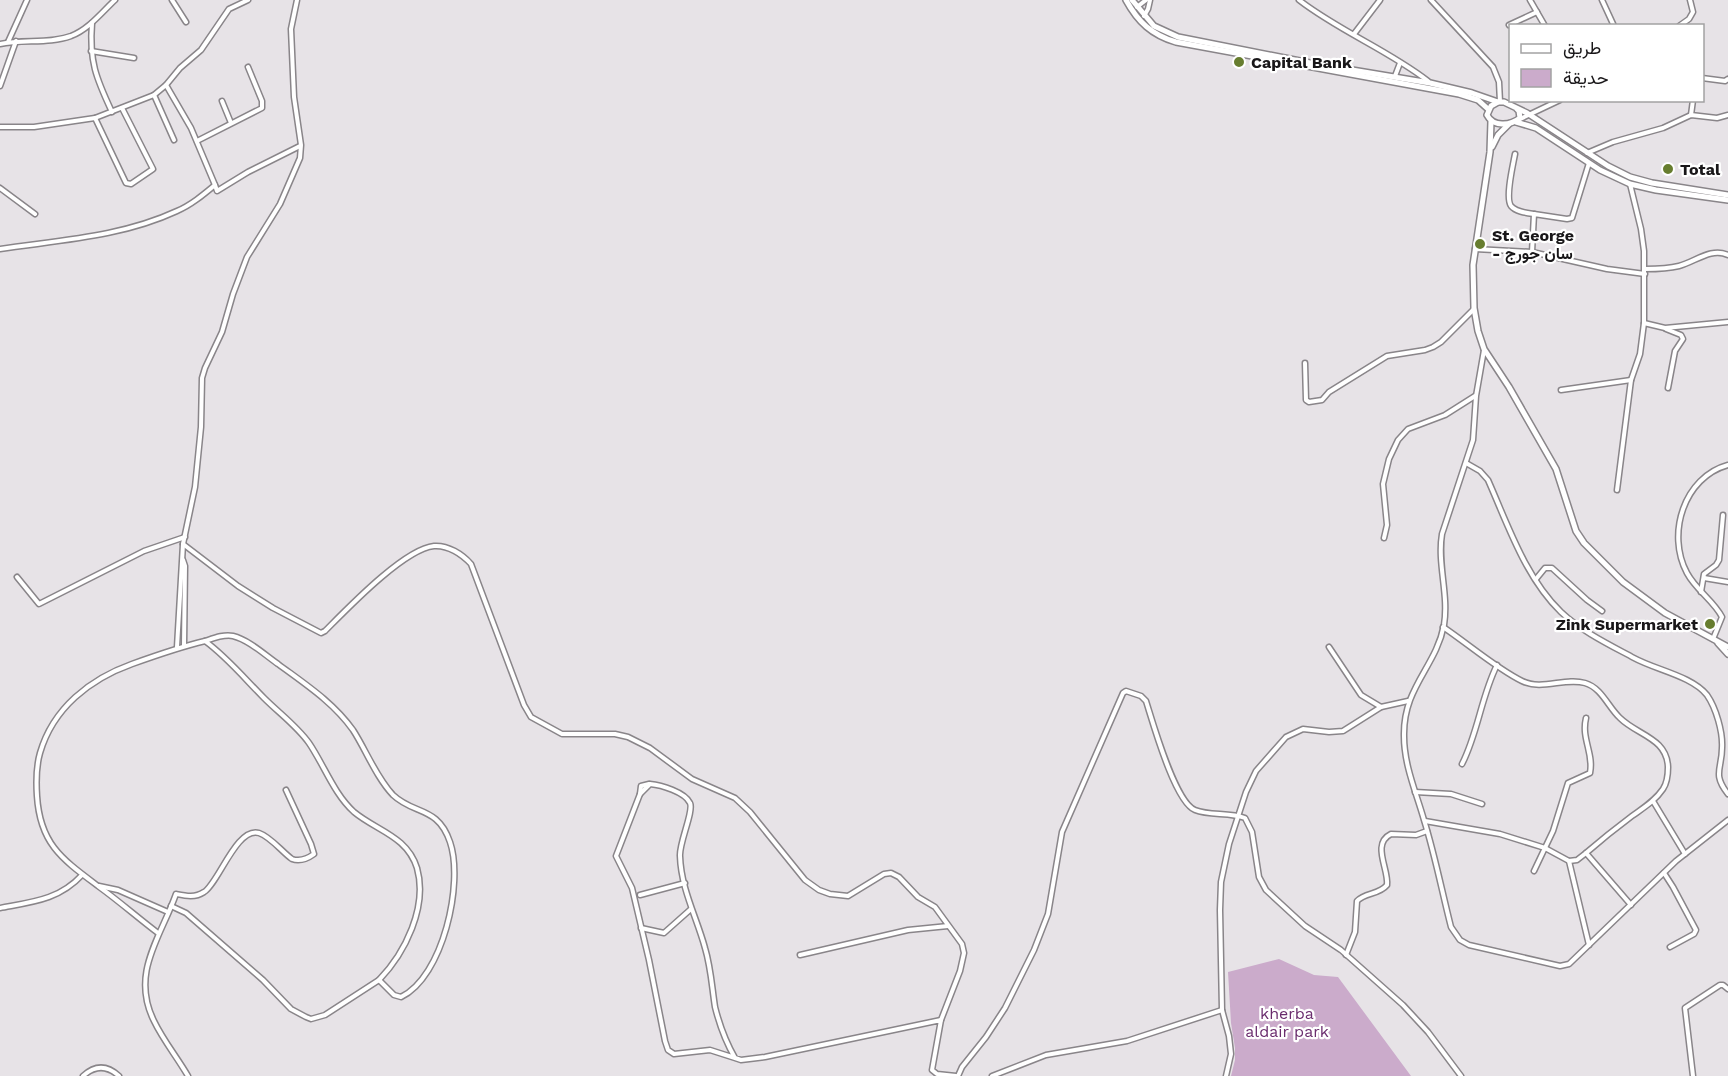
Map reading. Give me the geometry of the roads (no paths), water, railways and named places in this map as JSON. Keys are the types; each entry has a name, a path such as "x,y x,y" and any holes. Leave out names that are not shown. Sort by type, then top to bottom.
{"main road":[{"path":"1126,0 1162,31 1187,40 1395,76 1472,93 1531,116 1608,166 1630,177 1652,183 1728,195"},
{"path":"1132,0 1139,21 1158,36 1176,42 1459,94 1478,100 1488,109"},
{"path":"1499,102 1488,109 1487,115 1491,121 1490,152 1473,265 1474,308 1484,350 1509,387 1556,469 1576,531 1584,543 1623,582 1643,598 1665,613 1728,647"},
{"path":"1490,152 1498,135 1520,115 1517,109"},
{"path":"1491,121 1500,124 1526,123 1590,163 1630,184 1728,200"},
{"path":"1714,641 1728,654"}],"street":[{"path":"8,42 27,0"},
{"path":"0,44 66,37 92,22 115,0"},
{"path":"172,0 186,22"},
{"path":"0,127 34,127 95,117 154,95 195,56 229,9 248,0"},
{"path":"177,647 183,544 190,516 198,461 202,378 222,332 247,257 280,204 298,164 301,145 294,97 291,28 297,0"},
{"path":"1135,9 1148,0"},
{"path":"1139,21 1144,16 1148,0"},
{"path":"1299,0 1430,83"},
{"path":"1354,34 1380,0"},
{"path":"1431,0 1493,67 1499,82 1499,102"},
{"path":"1530,0 1544,24"},
{"path":"1602,0 1613,24"},
{"path":"1682,24 1689,19 1693,12 1690,0"},
{"path":"1511,24 1537,12"},
{"path":"92,22 93,69 112,112"},
{"path":"0,86 16,41"},
{"path":"91,51 134,58"},
{"path":"1395,76 1400,63"},
{"path":"196,141 259,111 263,105 248,67"},
{"path":"1704,78 1725,81 1728,79"},
{"path":"166,86 188,122 217,191 301,145"},
{"path":"154,95 174,140"},
{"path":"222,101 231,123"},
{"path":"1514,122 1531,116 1556,102"},
{"path":"1691,116 1693,102"},
{"path":"95,117 126,183 131,184 152,171 153,166 122,108"},
{"path":"1587,153 1613,142 1663,128 1691,116 1718,118 1728,115"},
{"path":"1515,154 1510,202 1516,210 1567,219 1572,218 1590,163"},
{"path":"1617,490 1631,380 1640,354 1644,323 1645,271 1641,229 1630,184"},
{"path":"0,249 82,239 127,228 177,211 215,185"},
{"path":"0,188 35,214"},
{"path":"1532,252 1534,214"},
{"path":"1475,249 1532,252 1607,269 1645,271 1679,266 1710,253 1721,252 1728,255"},
{"path":"1305,363 1306,400 1309,402 1320,400 1384,357 1425,350 1441,342 1474,308"},
{"path":"1665,328 1728,322"},
{"path":"1644,323 1682,335 1683,339 1674,351 1668,388"},
{"path":"1484,350 1476,396 1474,432 1440,547 1445,585 1443,627 1433,656 1408,701 1405,714 1405,750 1451,927 1460,940 1476,947 1560,966 1569,964 1575,961 1664,873 1728,820"},
{"path":"1561,390 1631,380"},
{"path":"1384,538 1387,525 1383,484 1389,459 1398,440 1408,429 1445,415 1476,396"},
{"path":"1465,462 1480,471 1488,480 1525,561 1554,604 1575,622 1636,659 1687,680 1701,689 1710,700 1720,730 1721,757 1718,778 1728,794"},
{"path":"1714,641 1722,617 1687,573 1679,553 1678,537 1680,518 1690,493 1710,472 1728,465"},
{"path":"1701,593 1705,573 1719,560 1723,515"},
{"path":"17,577 39,604 144,551 185,537"},
{"path":"183,544 244,590 321,633 375,583 412,556 434,546 458,553 471,564 524,705 531,717 562,734 615,734 628,737 650,748 692,779 735,798 750,812 805,880 819,890 830,894 850,895 884,874 891,873 899,876 918,897 935,907 960,940 964,952 956,986 941,1020 932,1070 937,1074 957,1076 1005,1008 1034,950 1048,914 1062,832 1124,692 1141,696 1146,701 1170,770 1185,802 1196,811 1245,818 1250,826 1259,877 1266,890 1305,926 1336,945 1403,1005 1428,1032 1461,1076"},
{"path":"183,560 185,566 184,645"},
{"path":"1536,579 1545,568 1552,568 1602,611"},
{"path":"1704,578 1728,582"},
{"path":"1425,821 1486,831 1545,848 1569,861 1577,860 1653,801 1664,789 1668,775 1668,760 1658,743 1624,722 1591,685 1572,681 1544,684 1520,681 1443,627"},
{"path":"158,933 82,875 49,842 40,820 37,765 44,742 59,716 72,698 83,689 123,667 177,647 225,636 241,639 324,698 337,710 391,793 406,804 431,815 450,842 453,856 454,889 450,920 435,957 420,981 401,997 394,995 379,980"},
{"path":"171,906 186,913 263,980 291,1010 311,1018 325,1015 379,980 397,957 411,930 420,904 417,869 408,850 394,836 368,821 349,806 302,735 206,641"},
{"path":"1329,647 1361,695 1381,707"},
{"path":"1462,764 1472,741 1486,689 1497,665"},
{"path":"1226,1076 1231,1046 1222,1010 1221,882 1229,844 1246,792 1256,771 1286,737 1303,729 1343,731 1381,707 1408,701"},
{"path":"1534,871 1558,816 1568,783 1590,773 1591,759 1584,733 1586,718"},
{"path":"1721,757 1728,753"},
{"path":"735,1058 718,1016 708,958 691,909 685,883 680,851 691,810 690,804 686,797 650,784 640,794 616,856 632,888 665,1041 670,1052 684,1054 713,1050 735,1058 741,1060 941,1020"},
{"path":"188,1076 153,1019 144,983 147,964 176,894 192,896 205,891 228,856 238,844 253,833 260,834 292,860 302,860 314,854 286,790"},
{"path":"1415,792 1451,794 1482,804"},
{"path":"1653,801 1685,854"},
{"path":"1346,955 1355,932 1357,901 1362,896 1382,890 1387,885 1381,849 1382,841 1391,834 1416,835 1427,831"},
{"path":"1586,854 1631,905"},
{"path":"1569,861 1589,945"},
{"path":"1664,873 1696,930 1694,934 1670,947"},
{"path":"0,908 51,897 82,875"},
{"path":"640,895 685,883"},
{"path":"98,886 118,890 168,912"},
{"path":"640,928 664,933 691,909"},
{"path":"800,954 908,930 949,926"},
{"path":"1693,1076 1685,1008 1720,985 1728,989"},
{"path":"996,1076 1046,1055 1127,1041 1222,1010"},
{"path":"83,1076 93,1068 103,1067 119,1076"}],"place":[{"name":"Capital Bank","path":"1239,62"},
{"name":"Total","path":"1668,169"},
{"name":"St. George - سان جورج","path":"1480,244"},
{"name":"Zink Supermarket","path":"1710,624"}],"park label":[{"name":"kherba aldair park","path":"1287,1022"}]}
